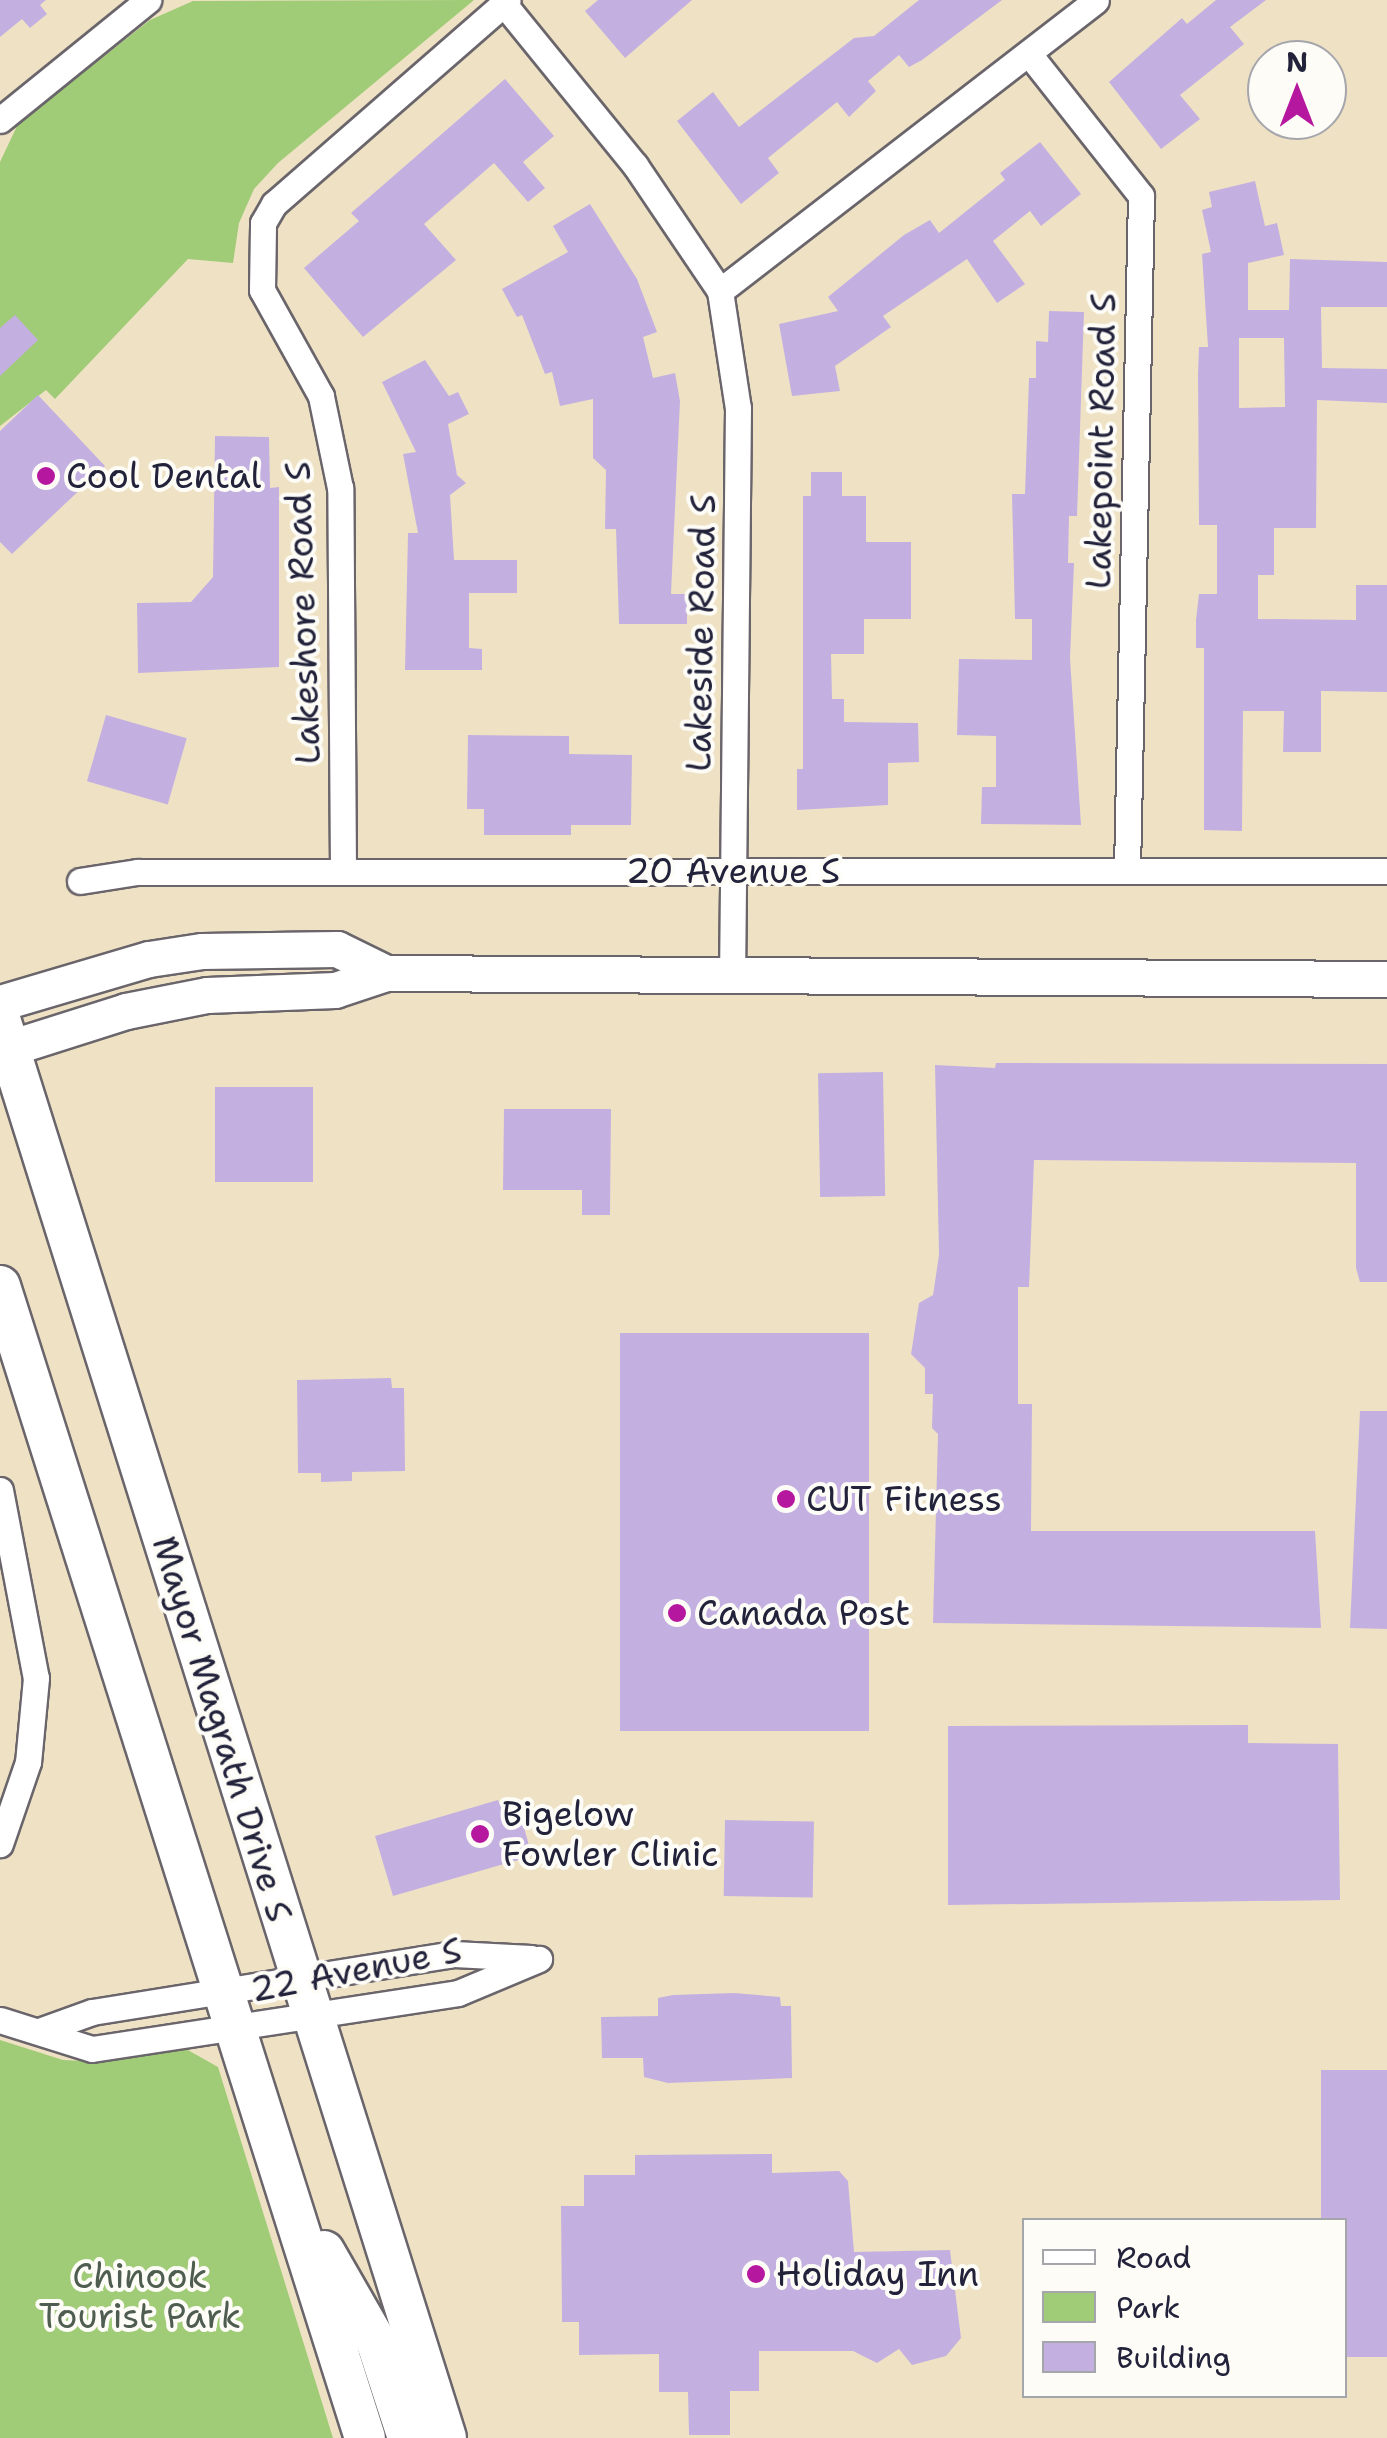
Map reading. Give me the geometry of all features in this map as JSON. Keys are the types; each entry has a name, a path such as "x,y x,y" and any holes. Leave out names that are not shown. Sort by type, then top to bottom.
{"main road":[{"name":"Mayor Magrath Drive S","path":"3,1039 446,2438"},
{"path":"0,1286 365,2438"},
{"path":"286,2187 378,2343 408,2438"},
{"path":"386,2245 460,2438"},
{"path":"306,2249 315,2320 347,2438"}],"street":[{"path":"0,120 148,0"},
{"path":"720,291 1096,0"},
{"name":"Lakeside Road S","path":"506,2 635,164 720,291 738,408 732,978"},
{"name":"Lakeshore Road S","path":"343,872 340,488 321,396 262,290 263,223 274,204 506,2"},
{"name":"Lakepoint Road S","path":"1029,54 1141,196 1127,869"},
{"name":"20 Avenue S","path":"80,881 137,872 1387,871"},
{"path":"0,1003 149,959 202,951 337,949 386,973"},
{"path":"3,1039 206,995 334,990 386,973 1387,979"},
{"path":"0,1490 36,1678 28,1762 0,1844"},
{"name":"22 Avenue S","path":"0,2020 92,2049 229,2010 300,1979 454,1954 539,1959 458,1993 313,2018 229,2010 92,2012 39,2031"}],"green space":[{"path":"474,0 278,163 254,189 239,223 233,263 188,259 55,399 46,390 0,426 0,162 18,124 150,20 193,1"},
{"name":"Chinook Tourist Park","path":"0,2040 63,2060 104,2062 186,2049 218,2067 333,2438 0,2438"}],"building":[{"path":"0,0 46,0 40,5 47,14 30,28 22,19 0,37"},
{"path":"598,0 692,0 625,58 585,11"},
{"path":"919,0 1002,0 909,67 899,55 868,81 876,91 849,117 837,102 768,158 779,173 741,204 677,121 713,92 739,127 854,38 874,36"},
{"path":"1216,0 1266,0 1230,27 1244,44 1180,95 1200,119 1161,149 1109,82 1182,18 1187,24"},
{"path":"505,79 554,136 523,162 545,188 528,202 494,163 424,224 456,260 363,337 304,268 359,221 351,213"},
{"path":"1040,142 1081,194 1041,226 1030,211 993,241 1025,284 997,303 967,259 883,316 891,327 835,366 840,391 792,396 779,324 838,311 828,297 904,235 930,220 939,233 1005,180 1000,173"},
{"path":"1255,181 1265,226 1277,223 1284,255 1248,263 1248,310 1289,310 1290,259 1387,262 1387,307 1321,307 1322,368 1387,369 1387,403 1317,400 1316,528 1274,528 1274,575 1258,575 1258,619 1356,620 1356,585 1387,585 1387,692 1321,691 1321,752 1283,752 1284,711 1243,711 1242,831 1204,830 1204,648 1196,648 1196,620 1199,594 1217,594 1217,525 1199,525 1199,347 1208,347 1202,254 1211,252 1202,210 1212,207 1209,192","holes":["1239,338 1284,338 1285,407 1239,408"]},
{"path":"590,204 637,279 657,332 643,337 653,378 675,373 680,401 671,594 687,594 687,624 619,624 616,529 605,529 606,470 593,458 593,399 560,406 552,372 545,374 522,315 517,317 502,289 568,252 553,226"},
{"path":"1049,311 1084,312 1077,516 1069,516 1068,563 1074,563 1070,658 1081,825 981,824 982,787 996,787 996,736 957,735 959,659 1032,660 1032,619 1015,619 1012,494 1025,494 1029,378 1036,378 1036,341 1048,342"},
{"path":"15,315 38,340 0,376 0,328"},
{"path":"425,360 449,396 458,392 469,414 448,424 457,475 466,483 450,495 454,560 517,560 517,593 469,593 469,648 482,649 482,670 405,670 408,533 418,533 403,454 416,452 382,382"},
{"name":"Cool Dental","path":"38,395 105,466 12,554 0,542 0,431"},
{"path":"215,436 269,437 270,488 279,487 279,667 138,673 137,603 191,602 213,577"},
{"path":"811,472 842,472 842,496 866,496 866,542 911,542 911,619 864,619 864,654 831,654 832,699 844,699 844,722 918,723 919,762 888,763 888,805 797,810 797,769 803,769 803,496 811,496"},
{"path":"106,715 187,738 168,804 87,781"},
{"path":"468,735 569,736 569,754 632,755 631,825 571,825 571,835 484,835 484,809 467,809"},
{"path":"996,1063 1387,1064 1387,1282 1360,1282 1356,1268 1356,1163 1034,1160 1029,1287 1018,1287 1018,1404 1032,1404 1031,1531 1315,1531 1321,1628 933,1623 938,1434 932,1428 933,1394 925,1394 925,1368 911,1354 919,1303 933,1295 939,1255 935,1065 995,1068"},
{"path":"883,1072 885,1196 820,1197 818,1073"},
{"path":"215,1087 313,1087 313,1182 215,1182"},
{"path":"504,1109 611,1109 610,1215 582,1215 582,1190 503,1190"},
{"path":"620,1333 869,1333 869,1731 620,1731"},
{"path":"391,1378 392,1388 404,1388 405,1471 352,1472 352,1481 321,1482 321,1473 298,1473 297,1380"},
{"path":"1360,1411 1387,1411 1387,1629 1350,1628"},
{"path":"1248,1725 1248,1743 1338,1744 1340,1900 948,1905 948,1726"},
{"path":"498,1800 501,1807 517,1803 532,1856 393,1896 375,1836"},
{"path":"725,1820 814,1822 813,1898 724,1896"},
{"path":"734,1993 780,1997 781,2006 791,2006 792,2078 668,2083 644,2077 643,2058 602,2058 601,2017 658,2016 658,1998"},
{"path":"1321,2070 1387,2070 1387,2357 1347,2357 1347,2218 1321,2218"},
{"name":"Holiday Inn","path":"772,2154 772,2173 839,2171 848,2181 854,2252 950,2250 961,2338 946,2356 912,2365 899,2349 877,2363 853,2351 759,2351 759,2391 730,2391 730,2435 689,2435 688,2392 659,2392 659,2354 579,2355 579,2322 562,2322 561,2206 584,2206 584,2175 635,2175 635,2155"}],"place":[{"name":"Cool Dental","path":"46,476"},
{"name":"CUT Fitness","path":"786,1499"},
{"name":"Canada Post","path":"677,1613"},
{"name":"Bigelow Fowler Clinic","path":"480,1834"},
{"name":"Holiday Inn","path":"756,2274"}]}
